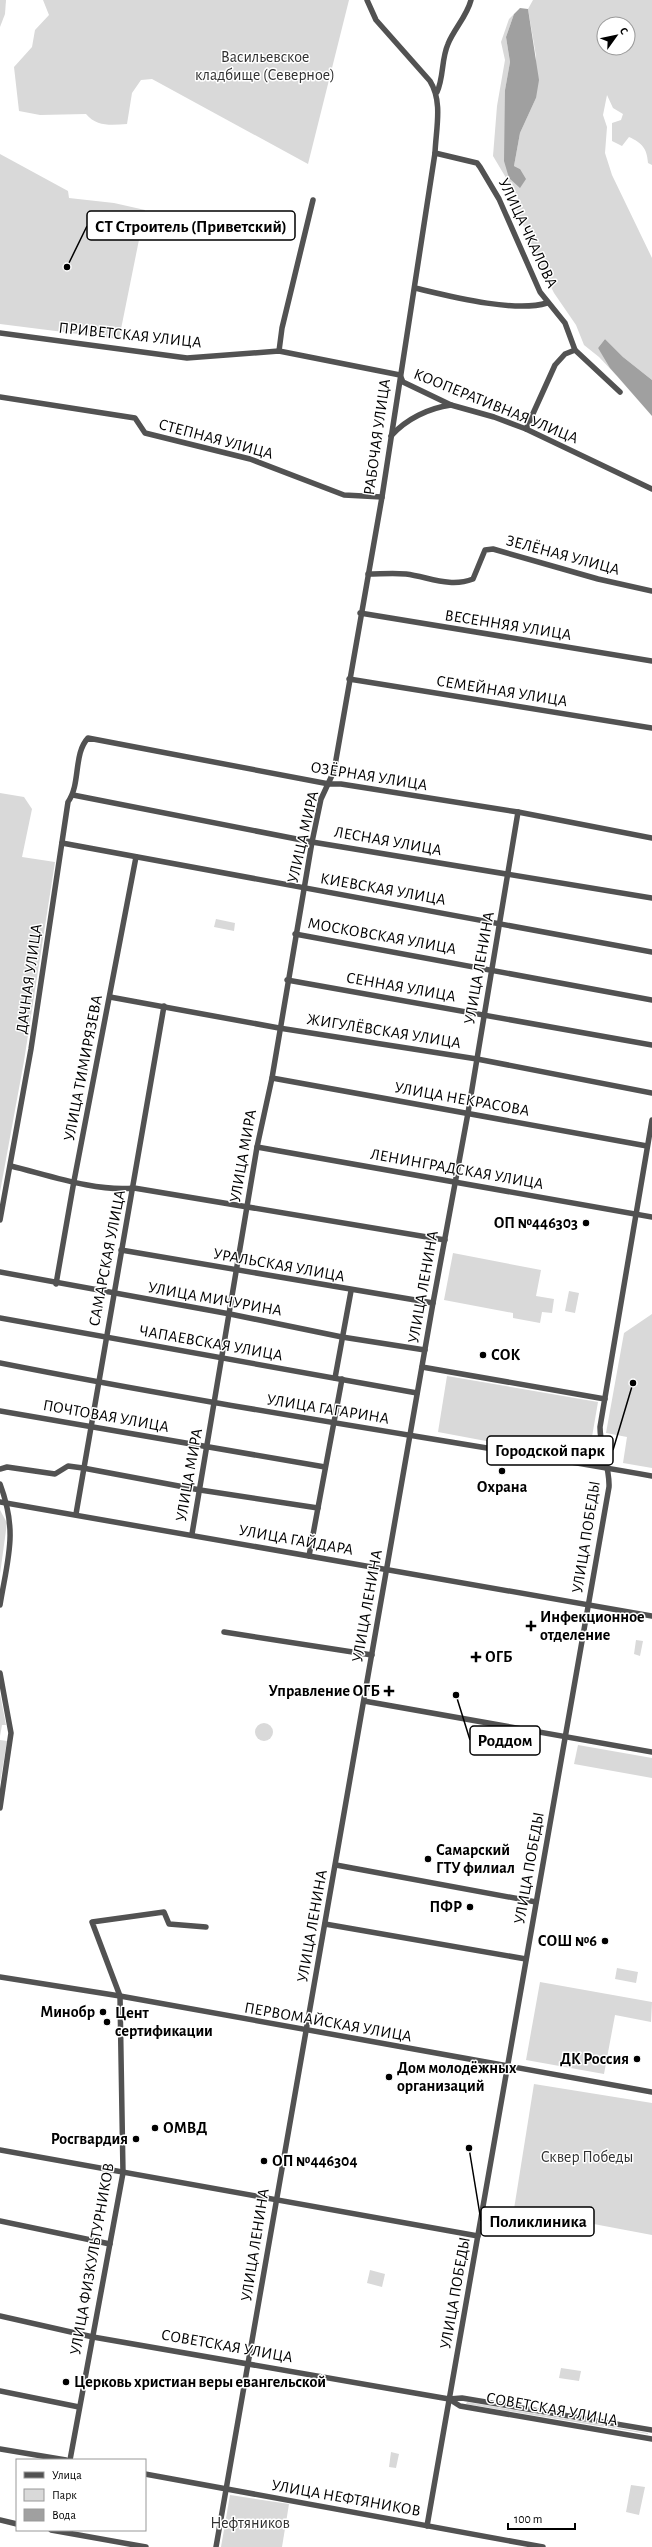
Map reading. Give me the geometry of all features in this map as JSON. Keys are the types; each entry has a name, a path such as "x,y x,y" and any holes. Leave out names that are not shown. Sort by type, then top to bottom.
{"street":[{"path":"367,0 376,20 437,92"},
{"name":"РАБОЧАЯ УЛИЦА","path":"329,784 334,771 360,613 382,497 400,375 415,288 435,152 438,102 437,92 441,82 444,55 448,43 471,0"},
{"name":"УЛИЦА ЧКАЛОВА","path":"435,152 476,163 484,173 547,303 565,323 575,350 620,392"},
{"path":"279,351 282,328 313,200"},
{"path":"415,288 488,302 538,306 547,303"},
{"name":"ПРИВЕТСКАЯ УЛИЦА","path":"0,333 187,358 279,351 400,375"},
{"path":"526,429 555,365 565,354 575,350"},
{"name":"КООПЕРАТИВНАЯ УЛИЦА","path":"400,375 403,382 451,405 494,417 526,429 652,489"},
{"name":"СТЕПНАЯ УЛИЦА","path":"0,396 135,418 145,433 250,459 344,495 382,497"},
{"path":"391,436 408,421 431,410 451,405"},
{"name":"ЗЕЛЁНАЯ УЛИЦА","path":"368,574 405,574 450,583 462,583 473,579 485,550 493,549 598,579 652,591"},
{"name":"ВЕСЕННЯЯ УЛИЦА","path":"360,613 652,661"},
{"name":"СЕМЕЙНАЯ УЛИЦА","path":"349,679 652,728"},
{"name":"ОЗЁРНАЯ УЛИЦА","path":"84,742 88,738 94,738 329,784 340,784 518,812 652,838"},
{"name":"ДАЧНАЯ УЛИЦА","path":"0,1220 34,1035 68,802 73,794 84,742"},
{"name":"УЛИЦА МИРА","path":"192,1534 257,1147 272,1078 287,980 312,842 321,799 329,784"},
{"name":"ЛЕСНАЯ УЛИЦА","path":"73,794 312,842 652,898"},
{"name":"УЛИЦА ЛЕНИНА","path":"216,2547 225,2490 249,2364 276,2199 307,2032 386,1570 411,1436 417,1393 454,1182 468,1113 518,812"},
{"name":"КИЕВСКАЯ УЛИЦА","path":"62,842 304,888 500,922 652,952"},
{"name":"УЛИЦА ТИМИРЯЗЕВА","path":"56,1284 74,1181 136,857"},
{"name":"МОСКОВСКАЯ УЛИЦА","path":"296,934 492,969 652,1000"},
{"name":"СЕННАЯ УЛИЦА","path":"287,980 652,1045"},
{"name":"ЖИГУЛЁВСКАЯ УЛИЦА","path":"110,997 279,1028 477,1058 652,1093"},
{"name":"САМАРСКАЯ УЛИЦА","path":"76,1514 89,1426 112,1294 134,1188 164,1006"},
{"name":"УЛИЦА НЕКРАСОВА","path":"272,1078 647,1146"},
{"name":"УЛИЦА ПОБЕДЫ","path":"427,2526 564,1737 609,1488 608,1469 600,1444 600,1428 652,1120"},
{"name":"ЛЕНИНГРАДСКАЯ УЛИЦА","path":"257,1147 652,1217"},
{"path":"11,1166 74,1181 122,1189 134,1188 445,1240"},
{"name":"УРАЛЬСКАЯ УЛИЦА","path":"121,1250 433,1303"},
{"name":"УЛИЦА МИЧУРИНА","path":"0,1272 56,1284 230,1314 342,1337 425,1350"},
{"path":"336,1378 351,1290"},
{"name":"ЧАПАЕВСКАЯ УЛИЦА","path":"0,1318 417,1393"},
{"name":"УЛИЦА ГАГАРИНА","path":"0,1363 97,1382 333,1424 652,1476"},
{"path":"422,1367 605,1400"},
{"path":"309,1556 342,1379"},
{"name":"ПОЧТОВАЯ УЛИЦА","path":"0,1411 325,1467"},
{"path":"0,1469 7,1467 55,1474 68,1466 200,1490 318,1508"},
{"path":"0,1484 7,1503 11,1527 0,1605"},
{"name":"УЛИЦА ГАЙДАРА","path":"0,1502 192,1534 386,1570 652,1616"},
{"path":"224,1632 372,1655"},
{"path":"0,1673 11,1733 0,1808"},
{"path":"364,1700 652,1752"},
{"path":"336,1865 536,1902"},
{"name":"УЛИЦА ФИЗКУЛЬТУРНИКОВ","path":"70,2459 123,2173 120,1996 92,1922 164,1912 169,1924 206,1927"},
{"path":"325,1924 526,1959"},
{"name":"ПЕРВОМАЙСКАЯ УЛИЦА","path":"0,1977 120,1996 307,2032 652,2092"},
{"path":"0,2150 478,2236"},
{"path":"0,2222 110,2244"},
{"name":"СОВЕТСКАЯ УЛИЦА","path":"0,2316 93,2337 449,2399 462,2398 652,2430"},
{"path":"0,2391 79,2407"},
{"name":"СОВЕТСКАЯ УЛИЦА","path":"449,2399 460,2406 652,2439"},
{"path":"0,2449 60,2459"},
{"name":"УЛИЦА НЕФТЯНИКОВ","path":"146,2474 225,2490 543,2547"},
{"path":"0,2520 16,2524"},
{"path":"60,2531 146,2547"}],"green space":[{"path":"0,0 6,0 5,14 0,27"},
{"name":"Васильевское кладбище (Северное)","path":"43,0 349,0 308,164 152,79 141,80 132,93 127,124 110,125 100,123 90,118 86,114 40,115 19,111 14,67 32,47 35,30 49,15"},
{"path":"533,0 652,0 652,165 648,163 645,150 637,141 629,137 622,146 612,141 612,123 621,120 623,114 613,108 607,95 603,115 607,127 605,153 612,175 652,258 652,380 623,357 605,339 598,348 617,376 599,357 584,345 576,325 554,293 542,269 515,206 518,198 493,156 497,106 505,60 501,42 509,19 514,14 506,37 510,62 505,90 509,178 520,169 514,166 520,133 536,98 536,56 528,9"},
{"path":"0,154 68,191 69,198 114,203 145,210 119,339 0,324"},
{"path":"0,793 24,797 32,809 22,857 55,862 24,1061 0,1192"},
{"path":"216,919 235,923 234,931 214,927"},
{"path":"453,1253 541,1270 536,1296 554,1299 552,1313 542,1312 540,1323 513,1318 513,1313 444,1300"},
{"path":"569,1291 579,1293 575,1313 565,1311"},
{"path":"652,1314 652,1468 623,1463 627,1437 606,1433 624,1333"},
{"path":"447,1376 598,1402 588,1460 438,1432"},
{"path":"0,1510 7,1523 0,1574"},
{"path":"636,1640 643,1641 640,1656 634,1654"},
{"path":"0,1694 6,1725 2,1725 0,1736"},
{"path":"260,1723 268,1723 273,1728 271,1739 268,1741 260,1741 255,1736 255,1728"},
{"path":"0,1740 7,1741 0,1783"},
{"path":"578,1745 652,1758 652,1778 574,1764"},
{"path":"617,1968 638,1972 636,1983 615,1979"},
{"path":"540,1982 652,2002 651,2022 615,2015 604,2074 526,2060"},
{"name":"Сквер Победы","path":"534,2084 652,2103 652,2235 514,2209"},
{"path":"370,2270 385,2274 382,2287 367,2283"},
{"path":"561,2368 581,2371 579,2381 559,2378"},
{"path":"467,2402 648,2433 648,2434 466,2404"},
{"path":"391,2452 399,2454 396,2468 389,2467"},
{"path":"631,2485 645,2487 639,2515 626,2512"},
{"name":"Нефтяников","path":"230,2495 289,2504 282,2547 221,2547"}],"water":[{"path":"520,8 528,9 539,80 536,98 520,133 514,166 520,169 526,179 520,188 509,178 504,161 505,90 510,62 506,37 514,14"},
{"path":"605,339 623,357 652,380 652,416 610,368 598,348"}],"place":[{"name":"СТ Строитель (Приветский)","path":"67,267"},
{"name":"ОП №446303","path":"586,1223"},
{"name":"СОК","path":"483,1355"},
{"name":"Городской парк","path":"633,1383"},
{"name":"Охрана","path":"502,1471"},
{"name":"Инфекционное отделение","path":"531,1626"},
{"name":"ОГБ","path":"476,1657"},
{"name":"Управление ОГБ","path":"389,1691"},
{"name":"Роддом","path":"456,1695"},
{"name":"Самарский ГТУ филиал","path":"428,1859"},
{"name":"ПФР","path":"470,1907"},
{"name":"СОШ №6","path":"605,1941"},
{"name":"Минобр","path":"103,2012"},
{"name":"Цент сертификации","path":"107,2022"},
{"name":"ДК Россия","path":"637,2059"},
{"name":"Дом молодёжных организаций","path":"389,2077"},
{"name":"ОМВД","path":"155,2128"},
{"name":"Росгвардия","path":"136,2139"},
{"name":"Поликлиника","path":"469,2148"},
{"name":"ОП №446304","path":"264,2161"},
{"name":"Церковь христиан веры евангельской","path":"66,2382"}]}
